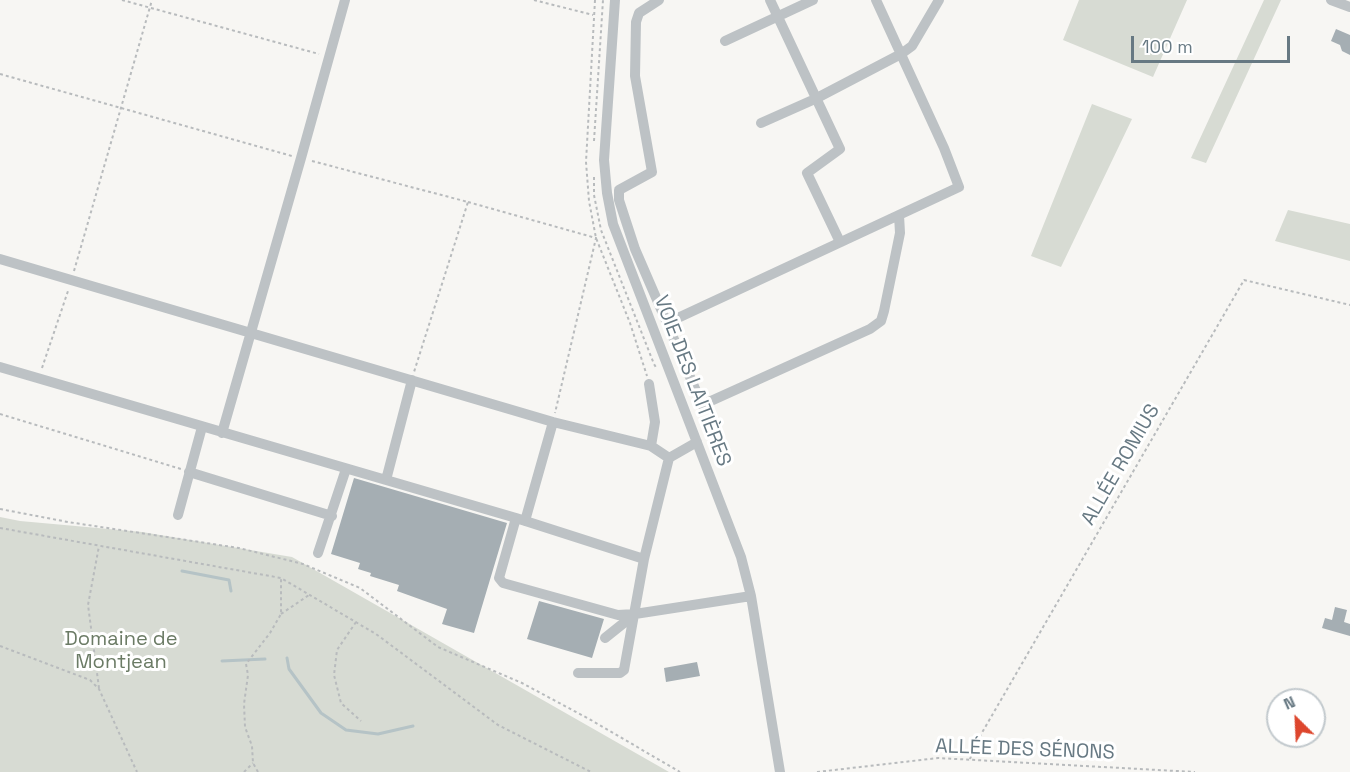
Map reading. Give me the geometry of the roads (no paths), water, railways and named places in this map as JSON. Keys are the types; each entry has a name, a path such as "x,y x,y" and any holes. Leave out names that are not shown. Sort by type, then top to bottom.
{"street":[{"path":"222,434 345,0"},
{"name":"VOIE DES LAITIÈRES","path":"615,0 604,139 607,193 613,224 732,531 752,596 780,772"},
{"path":"659,0 639,13 636,22 635,76 652,172 619,190 619,200 635,249 702,405 870,329 881,321 900,233 899,214"},
{"path":"770,0 840,149 807,172 840,242"},
{"path":"725,41 813,0"},
{"path":"667,323 959,187 876,0"},
{"path":"761,123 815,99 901,54 912,46 939,0"},
{"path":"1331,0 1350,7"},
{"path":"0,258 552,422 651,446 669,458"},
{"path":"0,367 222,434 386,480 644,559"},
{"path":"386,480 412,380"},
{"path":"649,384 655,422 651,446"},
{"path":"552,422 499,578 503,583 618,615 752,596"},
{"path":"178,515 202,427"},
{"path":"578,673 620,674 624,670 636,614 644,559 669,458 697,442"},
{"path":"318,553 346,469"},
{"path":"189,472 332,516"},
{"path":"605,638 636,614"}],"waterway":[{"path":"182,571 229,580 231,591"},
{"path":"287,658 289,669 321,713 346,730 378,734 413,726"},
{"path":"222,661 265,659"}],"park label":[{"name":"Domaine de Montjean","path":"121,652"}]}
